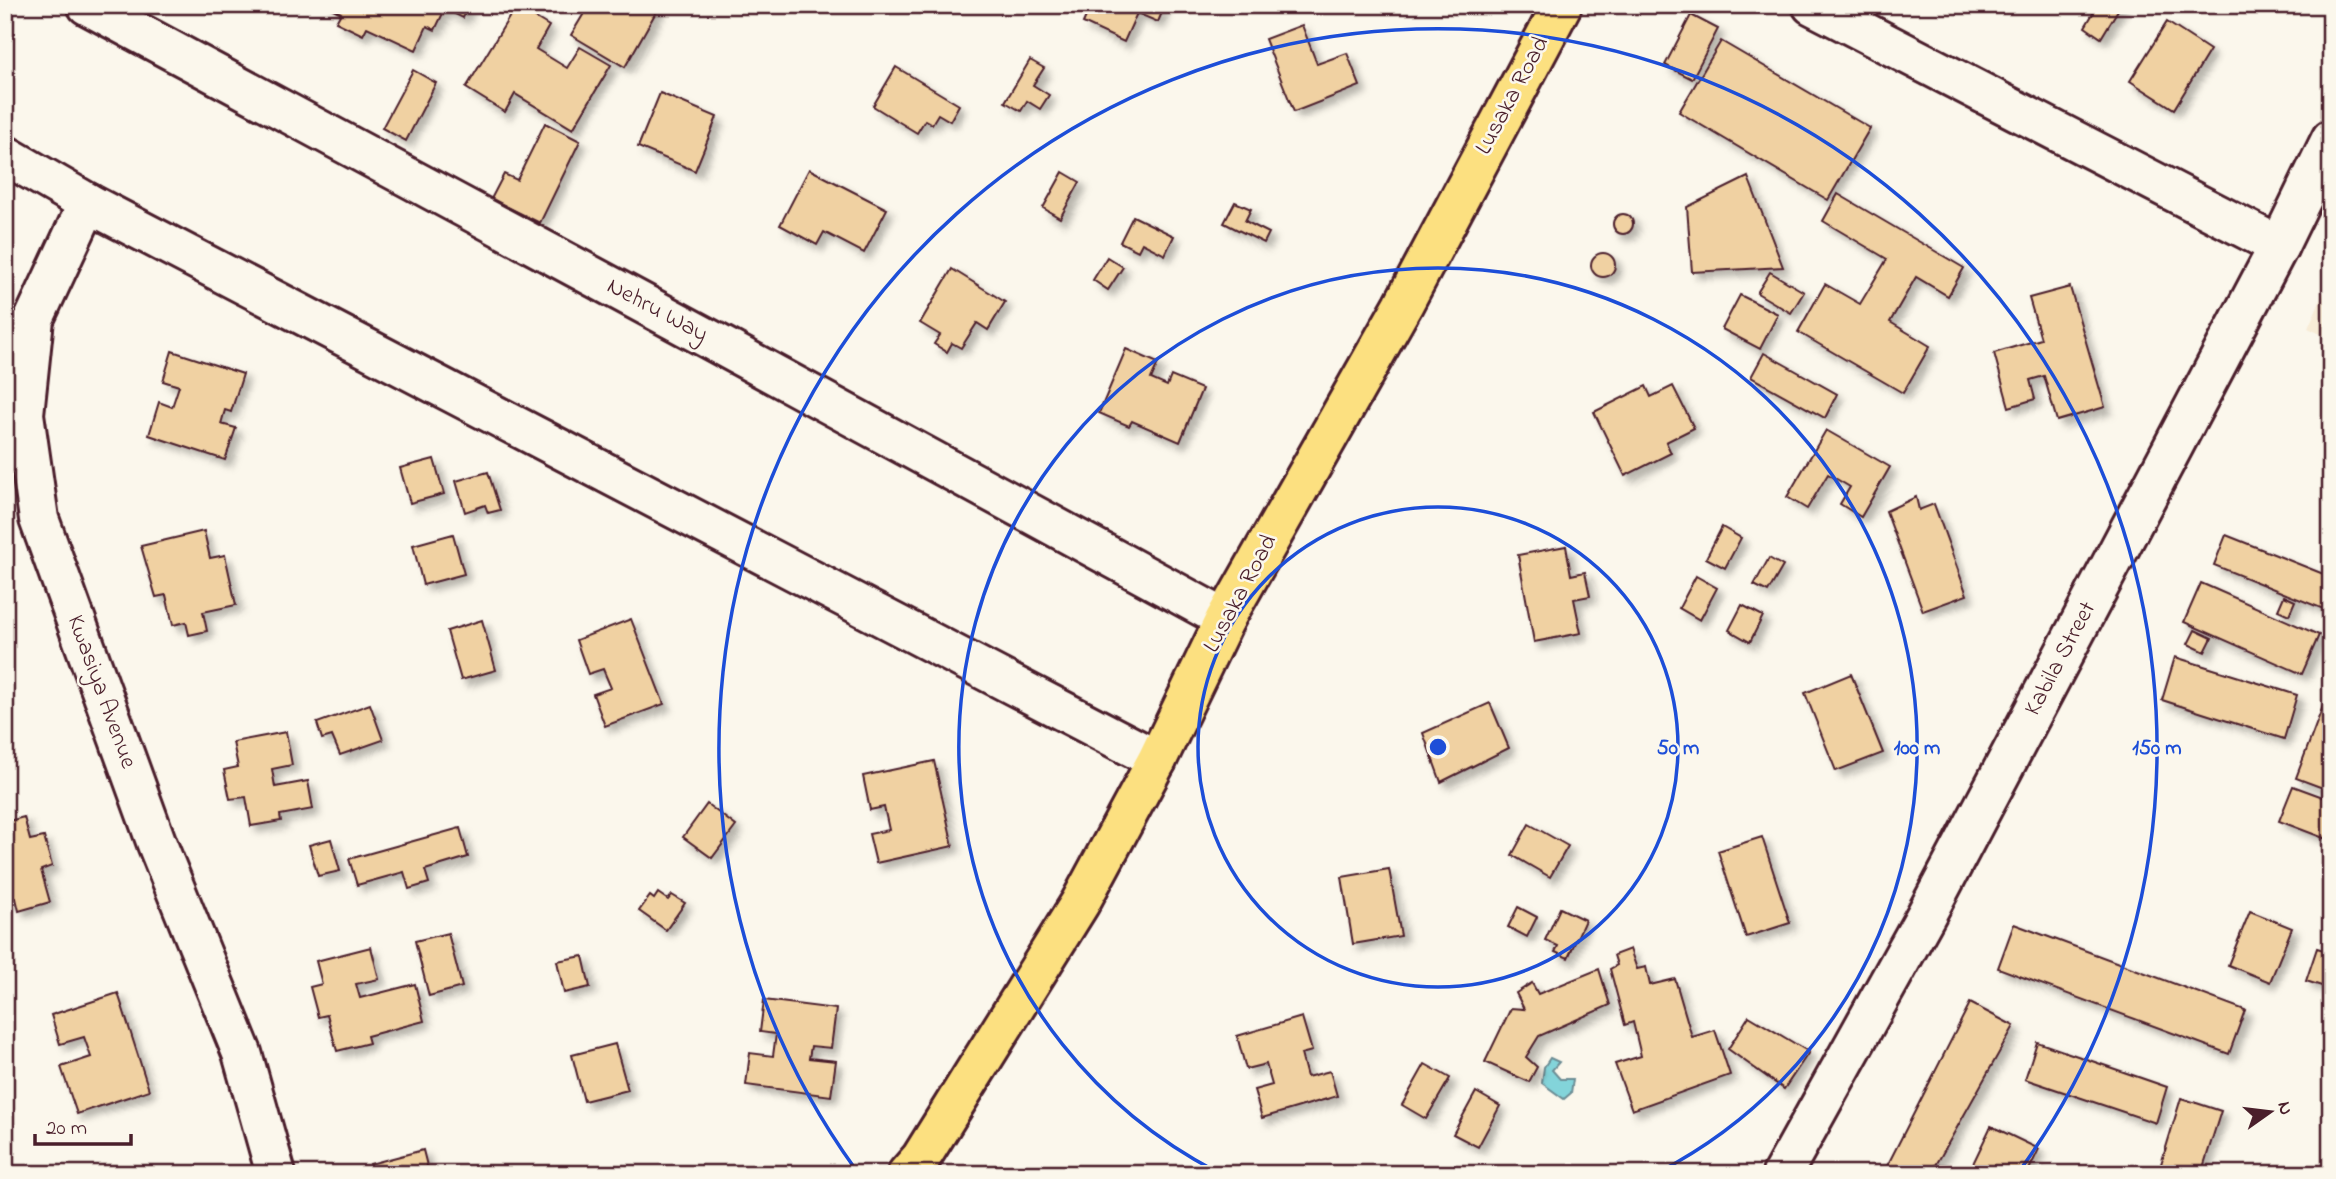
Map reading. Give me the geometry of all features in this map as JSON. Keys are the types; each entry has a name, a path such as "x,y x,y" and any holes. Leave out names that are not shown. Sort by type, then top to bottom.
{"highway":[{"name":"Lusaka Road","path":"907,1174 921,1158 1080,904 1157,760 1225,620 1403,305 1562,5"}],"street":[{"name":"Nehru Way","path":"87,5 1225,620"},
{"path":"1812,5 2279,246"},
{"name":"Kabila Street","path":"1782,1174 1933,902 2279,246 2331,139"},
{"path":"5,155 88,203 1157,760"},
{"name":"Kwasiya Avenue","path":"88,203 34,319 24,414 39,519 156,844 242,1053 276,1174"}],"shaded area":[{"path":"2331,276 2331,339 2308,328"}],"water":[{"path":"1550,1058 1559,1062 1552,1070 1560,1079 1573,1079 1571,1093 1564,1099 1542,1083 1544,1067"}],"building":[{"path":"325,5 469,5 463,18 445,9 435,30 427,26 416,50 367,27 363,35 336,22 341,13"},
{"path":"589,5 660,5 625,67 571,35"},
{"path":"1091,5 1152,5 1163,10 1158,22 1137,13 1124,42 1083,23"},
{"path":"2098,5 2121,5 2101,38 2085,27"},
{"path":"516,6 549,26 536,49 567,68 580,47 611,65 573,129 515,94 505,112 466,88"},
{"path":"1691,15 1718,29 1692,79 1665,65"},
{"path":"2167,22 2210,50 2174,109 2130,81"},
{"path":"1302,25 1317,64 1347,53 1360,86 1294,112 1265,39"},
{"path":"1721,41 1870,128 1828,200 1679,112"},
{"path":"1030,60 1044,68 1033,85 1049,95 1040,109 1027,101 1021,111 1005,102"},
{"path":"896,67 959,105 950,121 938,114 932,124 925,120 917,133 873,106"},
{"path":"413,70 436,83 406,141 382,128"},
{"path":"660,93 717,117 695,171 638,147"},
{"path":"545,123 580,141 540,223 491,199 504,174 517,180"},
{"path":"809,169 887,209 864,253 824,232 817,245 780,225"},
{"path":"1063,172 1080,182 1060,218 1043,208"},
{"path":"1748,177 1783,267 1692,272 1687,207"},
{"path":"1838,194 1964,268 1948,296 1916,277 1890,322 1930,346 1903,393 1798,332 1825,284 1860,304 1887,259 1823,221"},
{"path":"1235,202 1251,209 1245,221 1269,233 1264,243 1224,223"},
{"path":"1623,214 1630,217 1633,224 1630,231 1623,234 1616,231 1613,224 1616,217"},
{"path":"1133,216 1174,236 1165,255 1142,243 1138,251 1120,242"},
{"path":"1603,253 1611,257 1615,265 1611,273 1603,277 1595,273 1591,265 1595,257"},
{"path":"1107,257 1123,267 1108,290 1093,280"},
{"path":"952,269 1005,302 988,330 977,323 961,348 952,343 947,352 934,344 940,335 920,323"},
{"path":"1770,272 1804,292 1791,313 1757,293"},
{"path":"2070,287 2105,407 2057,421 2044,376 2030,380 2035,399 2009,407 1994,353 2041,339 2029,298"},
{"path":"1740,295 1778,314 1760,349 1722,329"},
{"path":"1126,349 1158,363 1151,379 1167,386 1171,376 1202,389 1180,442 1132,421 1129,426 1099,413"},
{"path":"172,351 243,374 231,412 225,410 221,424 236,428 225,460 149,435 159,402 172,407 179,386 163,381"},
{"path":"1764,353 1837,394 1825,418 1751,377"},
{"path":"1646,386 1651,397 1673,386 1694,428 1666,442 1671,453 1625,476 1594,412"},
{"path":"1826,430 1890,467 1861,517 1840,504 1850,487 1828,474 1807,509 1787,497"},
{"path":"434,459 444,494 410,503 400,468"},
{"path":"488,472 500,510 488,513 485,505 465,512 456,481"},
{"path":"1916,497 1919,510 1934,504 1967,595 1923,611 1886,511"},
{"path":"1722,527 1741,538 1725,568 1706,558"},
{"path":"204,531 210,558 225,555 236,605 203,612 207,631 189,635 186,622 173,625 166,595 156,597 141,546"},
{"path":"453,534 464,574 423,585 413,545"},
{"path":"2226,535 2331,577 2331,612 2214,565"},
{"path":"1566,546 1571,575 1585,572 1590,596 1574,599 1581,633 1534,642 1518,555"},
{"path":"1769,558 1783,566 1768,592 1754,585"},
{"path":"1696,576 1717,588 1700,620 1679,608"},
{"path":"2201,583 2319,635 2302,674 2184,622"},
{"path":"2284,596 2295,601 2289,615 2278,610"},
{"path":"1742,605 1763,616 1750,642 1729,630"},
{"path":"631,619 664,704 605,726 593,694 611,688 603,669 588,674 576,640"},
{"path":"482,620 496,670 461,680 447,631"},
{"path":"2195,630 2212,638 2205,652 2188,644"},
{"path":"2175,657 2297,695 2284,739 2162,700"},
{"path":"1851,674 1883,753 1836,771 1805,693"},
{"path":"1490,703 1509,748 1441,782 1423,733"},
{"path":"370,704 383,740 340,755 332,736 322,739 317,723"},
{"path":"2323,706 2331,708 2331,791 2296,778"},
{"path":"286,732 292,765 272,769 275,787 308,781 313,809 280,815 281,821 251,826 246,797 230,799 224,770 238,767 233,742"},
{"path":"934,761 953,846 876,863 869,834 889,830 884,807 870,810 863,776"},
{"path":"2293,786 2331,800 2329,840 2279,821"},
{"path":"707,804 736,826 712,858 683,837"},
{"path":"24,817 30,840 44,837 52,866 41,870 50,902 19,911 16,898 5,901 5,822"},
{"path":"1529,824 1568,846 1550,877 1512,855"},
{"path":"460,828 468,857 425,870 429,883 409,889 404,872 357,885 349,859"},
{"path":"1762,837 1790,923 1746,937 1718,851"},
{"path":"331,839 340,871 318,876 309,845"},
{"path":"1389,869 1401,936 1353,944 1342,877"},
{"path":"658,893 668,900 672,895 685,903 666,930 639,911 650,896 654,899"},
{"path":"1518,907 1537,917 1527,937 1508,927"},
{"path":"1560,908 1585,920 1568,958 1555,952 1558,946 1545,940"},
{"path":"2250,911 2292,928 2270,982 2228,965"},
{"path":"2014,924 2245,1010 2229,1054 1998,968"},
{"path":"448,933 462,987 429,996 415,941"},
{"path":"371,947 379,979 356,984 360,998 415,984 424,1021 367,1036 369,1043 337,1051 327,1015 318,1017 310,987 322,984 316,961"},
{"path":"2317,948 2331,952 2331,989 2306,981"},
{"path":"1630,949 1637,969 1646,967 1650,985 1675,979 1692,1037 1715,1030 1730,1075 1632,1110 1615,1064 1641,1056 1633,1022 1625,1025 1610,969 1617,965 1614,955"},
{"path":"583,956 590,987 564,993 557,961"},
{"path":"1599,969 1610,1005 1539,1036 1526,1057 1537,1067 1529,1082 1485,1062 1511,1008 1524,1009 1516,993 1532,983 1538,994"},
{"path":"118,993 149,1090 77,1114 61,1067 91,1057 84,1037 60,1044 51,1015"},
{"path":"764,1000 836,1009 831,1048 811,1046 809,1058 836,1061 831,1096 746,1085 750,1053 773,1056 776,1034 760,1032"},
{"path":"1970,1003 2014,1026 1931,1174 1883,1174"},
{"path":"1749,1016 1809,1052 1784,1089 1728,1049"},
{"path":"1302,1017 1312,1051 1301,1054 1307,1077 1330,1071 1337,1096 1262,1118 1254,1090 1272,1085 1266,1064 1246,1069 1237,1036"},
{"path":"2037,1042 2167,1087 2156,1123 2025,1079"},
{"path":"615,1044 628,1090 584,1101 572,1055"},
{"path":"1425,1064 1450,1078 1426,1119 1402,1105"},
{"path":"1476,1092 1500,1106 1478,1147 1453,1134"},
{"path":"2181,1098 2221,1111 2201,1174 2158,1174"},
{"path":"1991,1126 2039,1149 2027,1174 1968,1174"},
{"path":"423,1150 429,1174 373,1174 370,1164"},
{"path":"1209,1166 1225,1174 1205,1174"}]}
